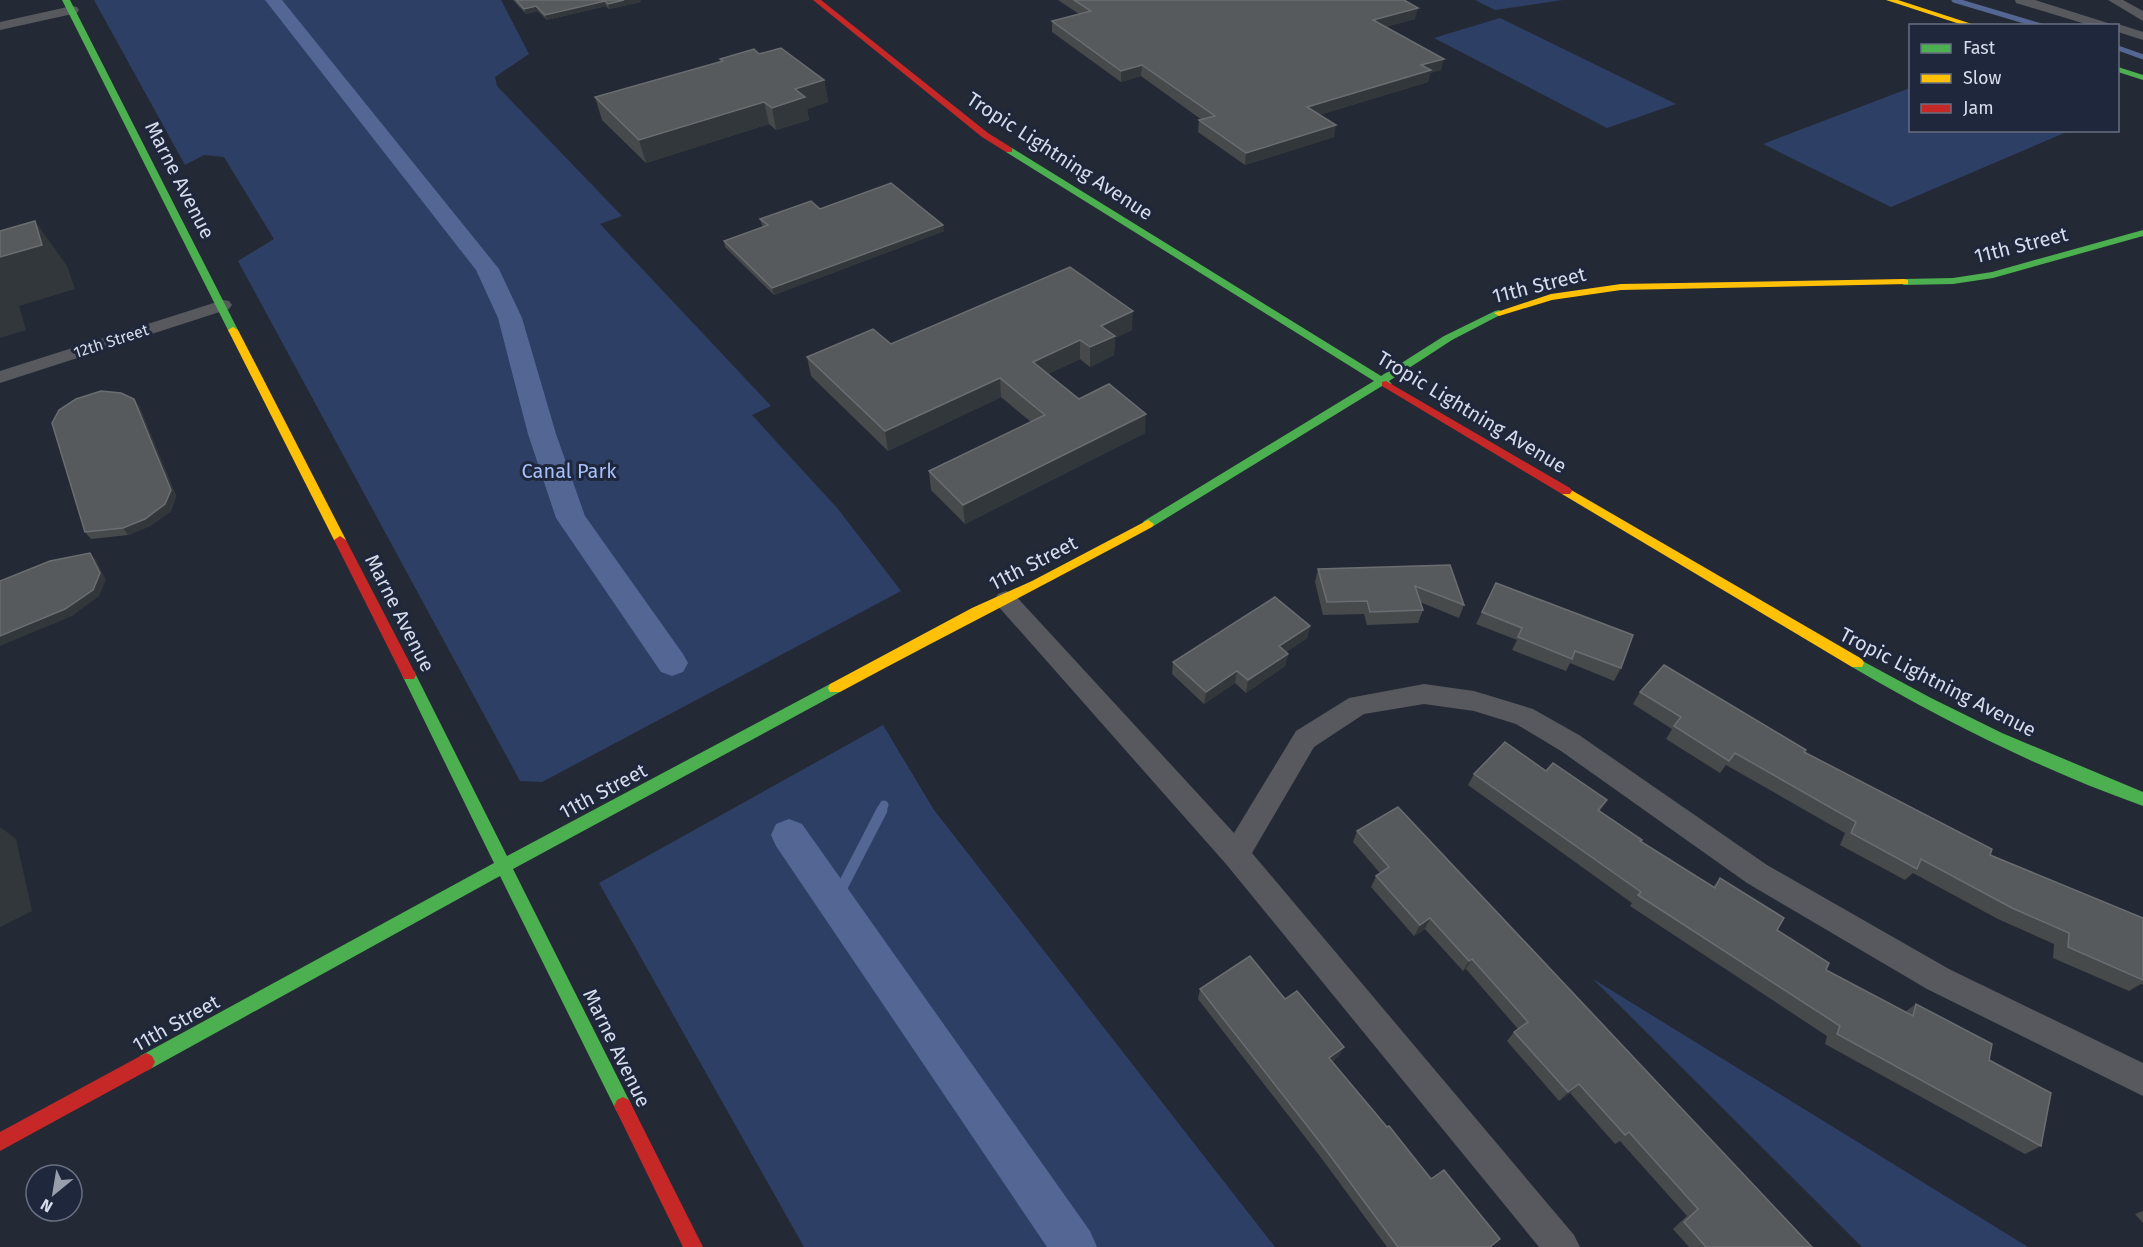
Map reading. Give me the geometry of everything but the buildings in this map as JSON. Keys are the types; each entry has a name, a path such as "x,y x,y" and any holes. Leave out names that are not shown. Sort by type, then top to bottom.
{"street":[{"name":"Tropic Lightning Avenue","path":"817,0 985,135 1383,382 1890,683 2068,770 2143,799"},
{"path":"1890,0 1968,24"},
{"path":"2021,0 2105,24"},
{"path":"2114,0 2143,16"},
{"path":"0,26 69,5"},
{"name":"Marne Avenue","path":"69,5 223,304 505,865 693,1247"},
{"path":"2119,27 2143,29"},
{"path":"2119,28 2143,36"},
{"path":"2119,69 2143,78"},
{"name":"11th Street","path":"0,1142 505,865 977,612 1006,600 1162,516 1383,382 1453,335 1486,318 1529,303 1578,292 1621,287 1953,281 1993,275 2143,233"},
{"name":"12th Street","path":"0,377 223,304"},
{"path":"1006,600 1236,855 1562,1247"},
{"path":"1236,855 1305,739 1358,705 1424,694 1474,701 1524,716 1570,743 1757,874 1938,979 2143,1080"}],"green space":[{"name":"Canal Park","path":"94,0 501,0 529,54 495,77 497,86 622,216 600,224 771,406 752,415 838,509 901,591 542,782 520,781 238,261 274,239 224,157 204,155 185,165"},
{"path":"1475,0 1563,0 1495,10"},
{"path":"1500,18 1676,104 1607,128 1434,38"},
{"path":"1909,88 1909,132 2067,132 1891,207 1763,144"},
{"path":"883,725 934,810 1275,1247 804,1247 599,883"},
{"path":"1593,979 2028,1247 1862,1247"}],"waterway":[{"path":"273,0 487,269 510,318 542,434 571,518 672,663"},
{"path":"1954,0 2034,24"},
{"path":"2119,48 2143,57"},
{"path":"881,811 884,805"},
{"path":"835,901 882,810"},
{"path":"789,835 1074,1247"}],"traffic: fast":[{"path":"66,0 233,330"},
{"path":"2119,69 2143,78"},
{"path":"1009,150 1386,384"},
{"path":"1904,282 1953,281 1993,275 2143,233"},
{"path":"1148,524 1345,405 1448,338 1499,313"},
{"path":"1857,663 1961,720 2143,799"},
{"path":"409,675 623,1106"},
{"path":"146,1062 505,865 835,688"}],"traffic: slow":[{"path":"1890,0 1968,24"},
{"path":"1499,313 1551,297 1621,287 1904,282"},
{"path":"233,330 340,540"},
{"path":"1566,491 1857,663"},
{"path":"835,688 1148,524"}],"traffic: jam":[{"path":"817,0 985,135 1009,150"},
{"path":"1386,384 1566,491"},
{"path":"340,540 409,675"},
{"path":"0,1142 146,1062"},
{"path":"623,1106 693,1247"}]}
